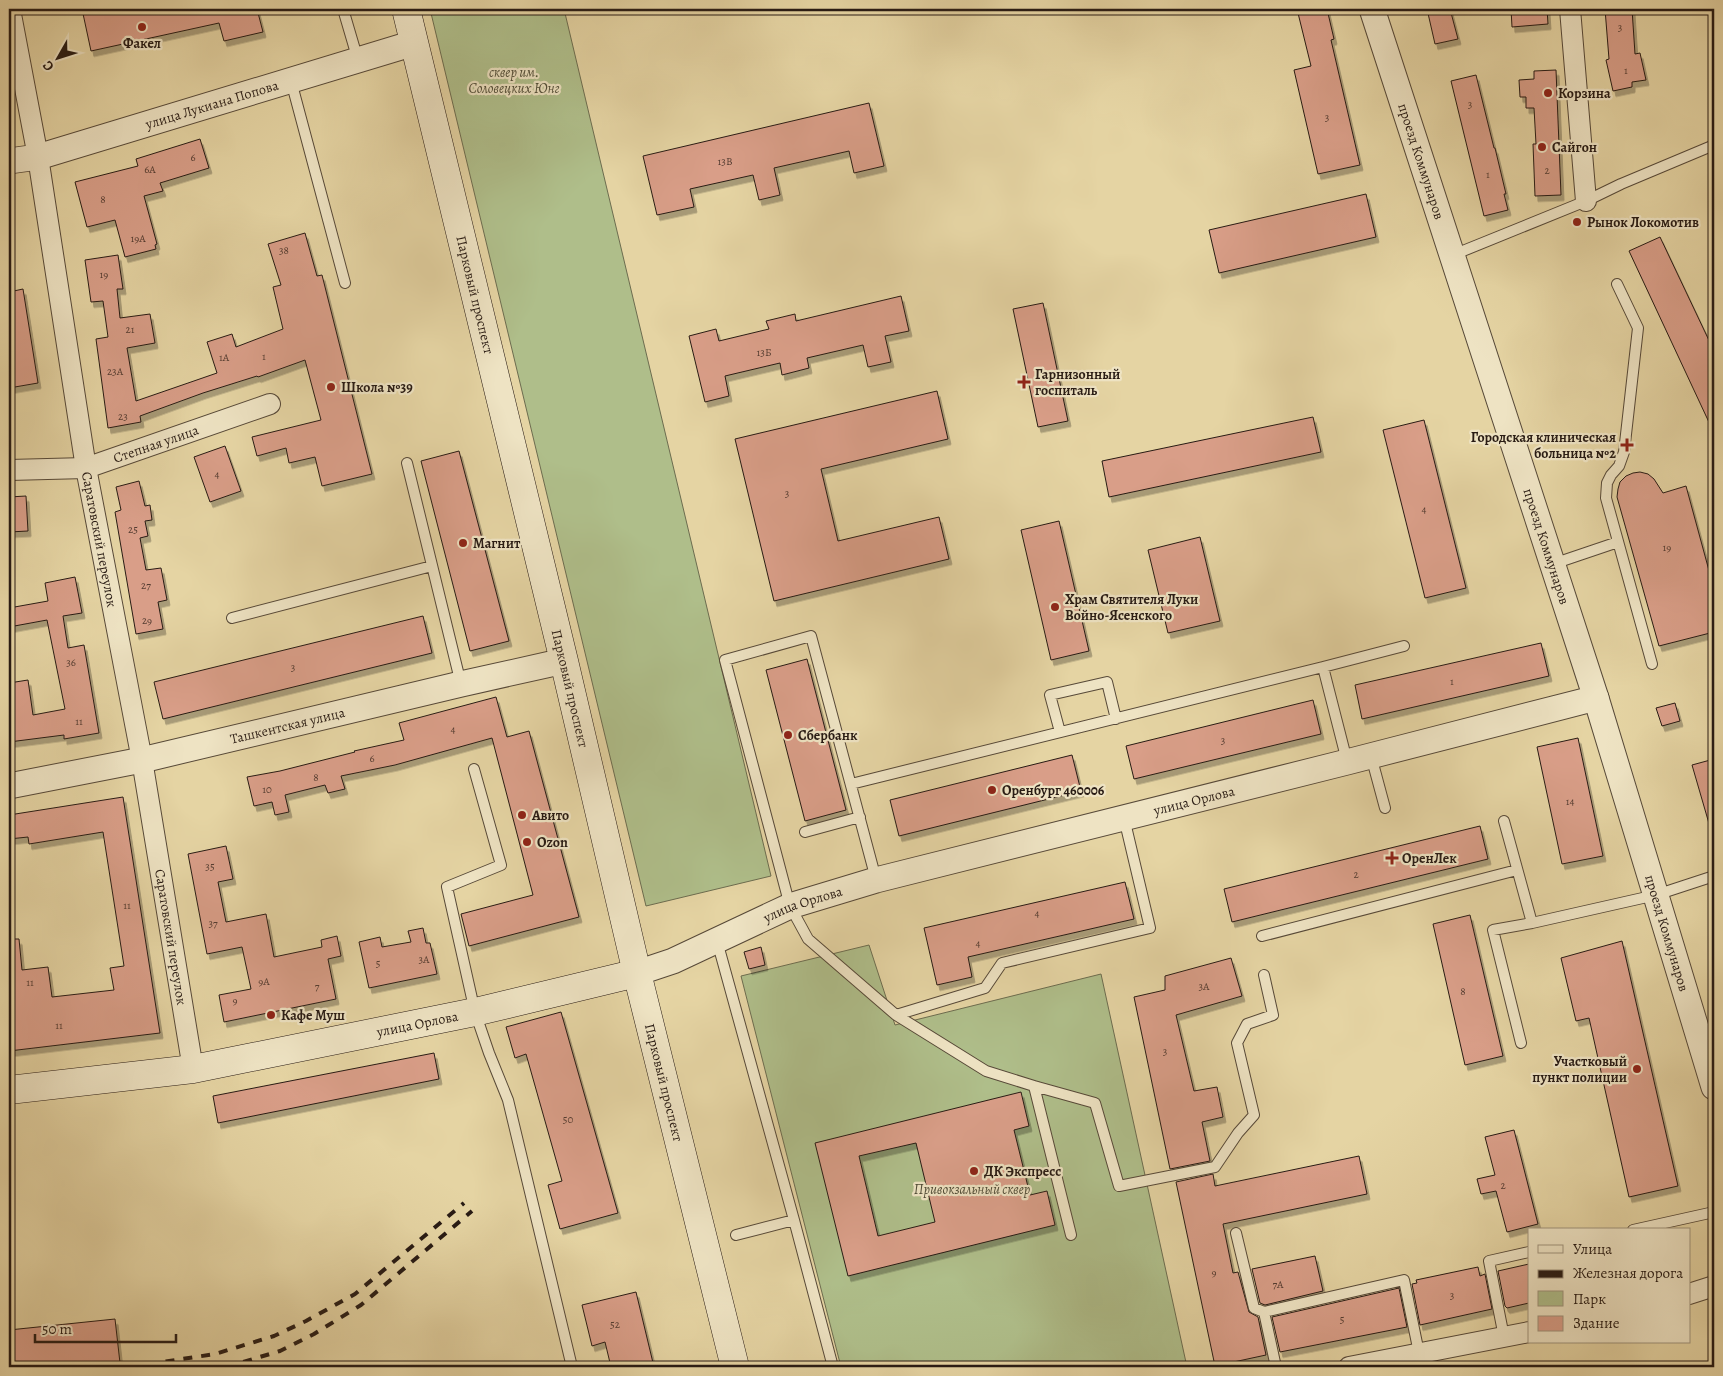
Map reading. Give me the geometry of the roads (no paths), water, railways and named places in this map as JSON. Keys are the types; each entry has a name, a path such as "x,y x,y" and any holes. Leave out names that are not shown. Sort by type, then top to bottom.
{"main road":[{"name":"Парковый проспект","path":"406,9 564,661 637,973 735,1367"},
{"name":"улица Орлова","path":"9,1090 193,1069 475,1012 637,973"}],"street":[{"name":"Саратовский переулок","path":"10,9 38,157 86,468 142,760 193,1069"},
{"name":"проезд Коммунаров","path":"1372,9 1596,698 1714,1087"},
{"path":"1570,9 1586,201"},
{"name":"улица Лукиана Попова","path":"9,161 38,157 414,43"},
{"name":"Степная улица","path":"9,470 86,468 270,404"},
{"name":"Ташкентская улица","path":"9,786 142,760 564,661"},
{"name":"улица Орлова","path":"637,973 673,961 790,906 876,880 1596,698"},
{"path":"1690,1294 1714,1286"},
{"path":"1349,1367 1528,1332"}],"lane":[{"path":"343,9 358,60"},
{"path":"291,80 345,283"},
{"path":"1452,255 1586,201 1621,184 1714,145"},
{"path":"1617,284 1638,328 1624,452 1619,466 1607,483 1606,498 1652,664"},
{"path":"407,463 461,684"},
{"path":"1552,564 1618,542"},
{"path":"232,618 432,566"},
{"path":"876,880 852,784 811,636 725,660 790,906 808,939 896,1016 986,1071 1095,1103 1119,1186 1215,1167 1238,1133 1254,1115 1238,1043 1248,1024 1274,1015 1264,975"},
{"path":"852,784 1404,646"},
{"path":"1323,667 1347,762"},
{"path":"1060,732 1050,695 1107,682 1116,718"},
{"path":"1371,756 1385,808"},
{"path":"474,769 501,865 447,886 475,1012 508,1100 572,1367"},
{"path":"805,832 860,817"},
{"path":"896,1016 985,988 1002,963 1150,928 1124,817"},
{"path":"1504,821 1532,923"},
{"path":"1262,936 1517,870"},
{"path":"1521,1043 1493,930 1656,895 1714,876"},
{"path":"716,940 794,1220 832,1367"},
{"path":"1034,1086 1071,1235"},
{"path":"1642,1228 1714,1212"},
{"path":"736,1235 794,1220"},
{"path":"1236,1233 1254,1308 1264,1312 1404,1280 1419,1353"},
{"path":"1504,1337 1490,1261 1528,1252"},
{"path":"1264,1312 1276,1367"}],"railway":[{"path":"130,1367 215,1354 274,1336 306,1321 355,1294 464,1203"},
{"path":"226,1367 280,1351 314,1334 361,1305 472,1211"}],"place":[{"name":"Факел","path":"142,27"},
{"name":"Корзина","path":"1548,93"},
{"name":"Сайгон","path":"1542,147"},
{"name":"Рынок Локомотив","path":"1577,222"},
{"name":"Гарнизонный госпиталь","path":"1024,382"},
{"name":"Школа №39","path":"331,387"},
{"name":"Городская клиническая больница №2","path":"1627,445"},
{"name":"Магнит","path":"463,543"},
{"name":"Храм Святителя Луки Войно-Ясенского","path":"1055,607"},
{"name":"Сбербанк","path":"788,735"},
{"name":"Оренбург 460006","path":"992,790"},
{"name":"Авито","path":"522,815"},
{"name":"Ozon","path":"527,842"},
{"name":"ОренЛек","path":"1392,858"},
{"name":"Кафе Муш","path":"271,1015"},
{"name":"Участковый пункт полиции","path":"1637,1069"},
{"name":"ДК Экспресс","path":"974,1171"}],"park label":[{"name":"сквер им. Соловецких Юнг","path":"514,80"},
{"name":"Привокзальный сквер","path":"972,1189"}]}
